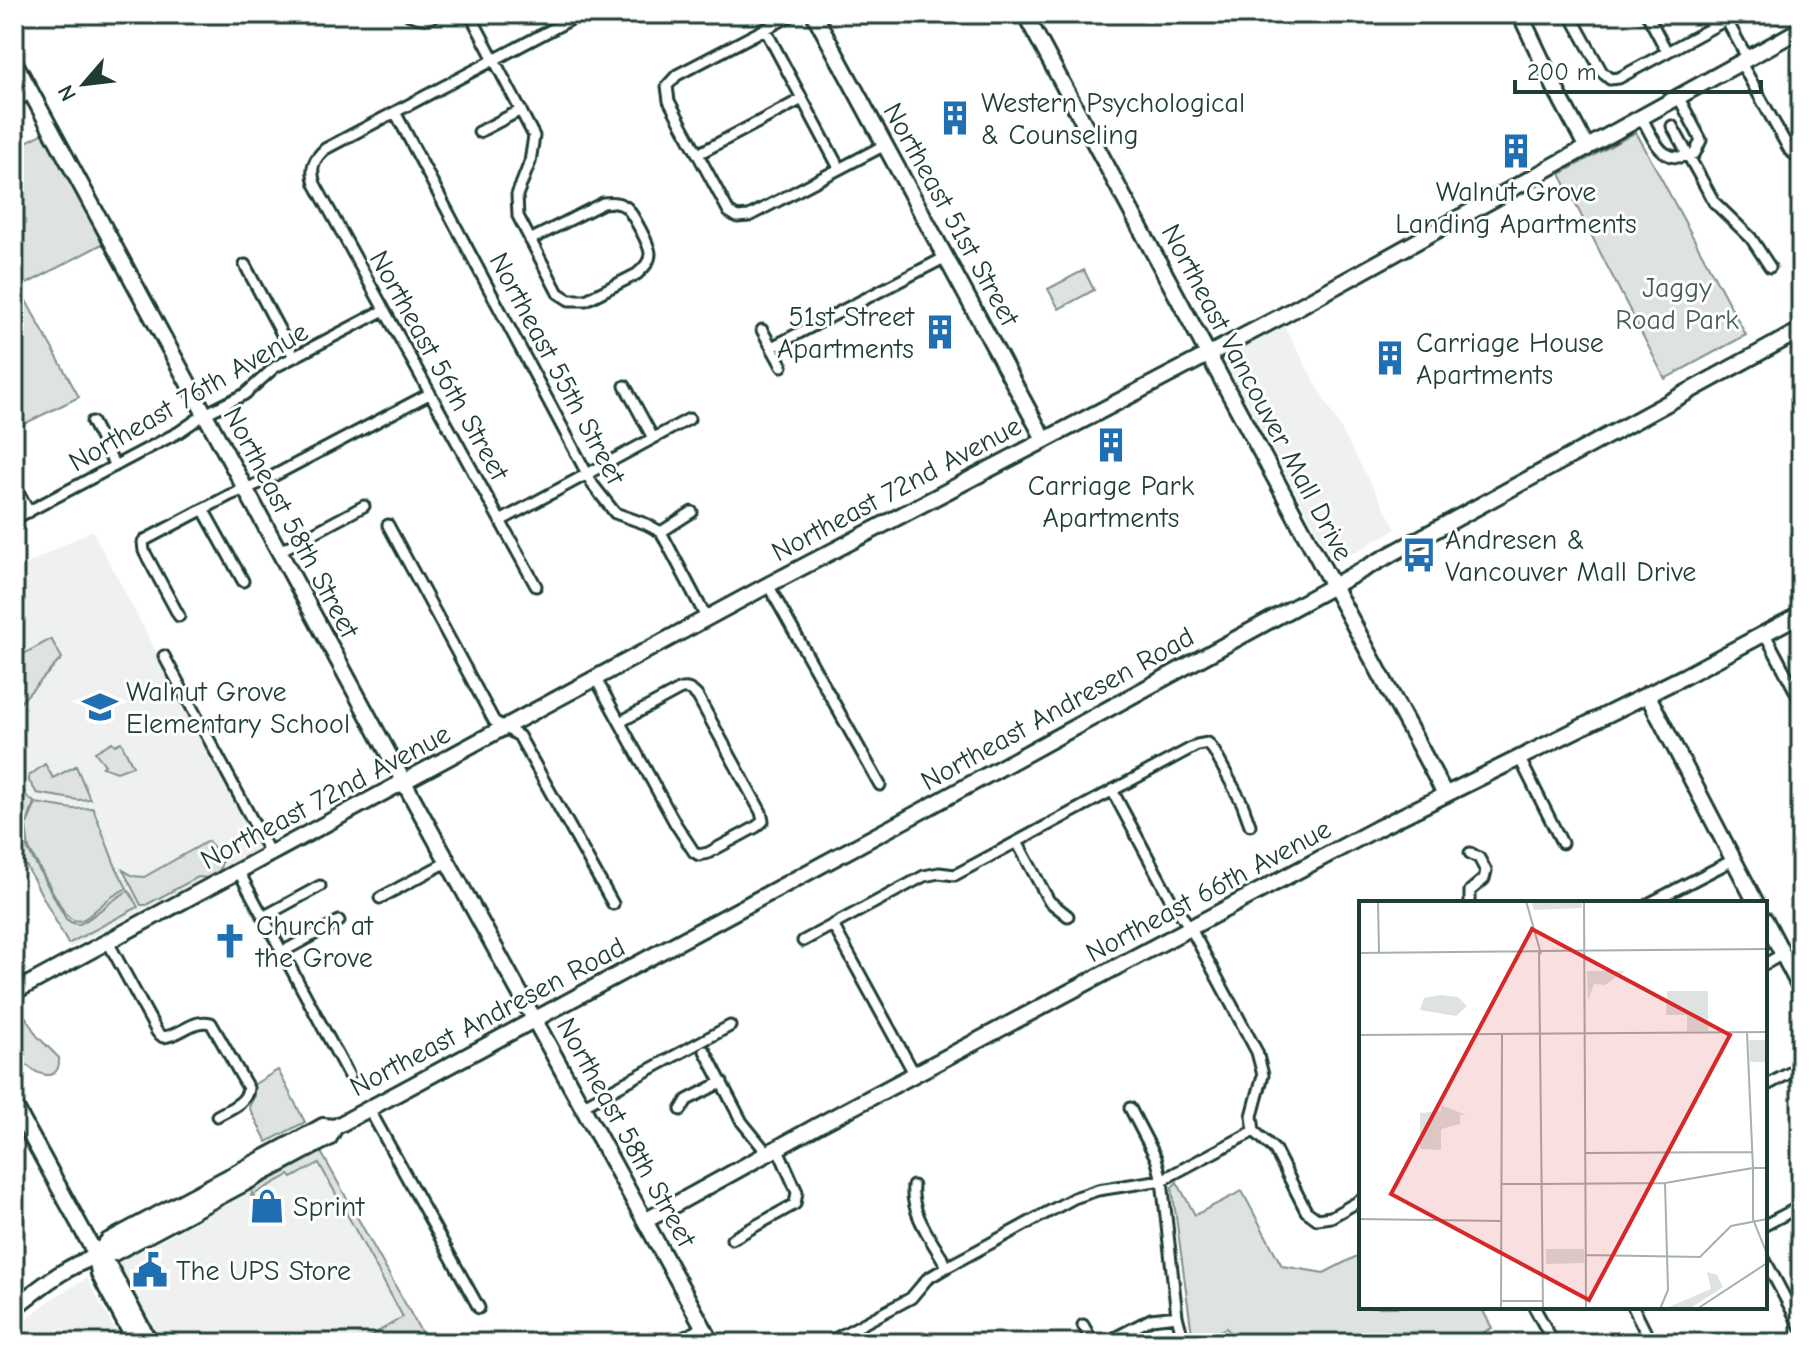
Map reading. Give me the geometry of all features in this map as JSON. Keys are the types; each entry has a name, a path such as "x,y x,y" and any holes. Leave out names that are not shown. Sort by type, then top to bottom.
{"street":[{"path":"408,14 419,19 431,19 439,14"},
{"path":"470,14 534,136 530,162 517,195 518,216 530,240 558,293 569,300 586,300 637,274 647,263 649,249 626,207 614,202 603,203 530,240"},
{"path":"395,112 581,14"},
{"path":"794,14 677,75 667,86 669,101 729,212 737,217 749,216 885,145"},
{"name":"Northeast 51st Street","path":"814,14 1044,439"},
{"name":"Northeast Vancouver Mall Drive","path":"1025,14 1445,794"},
{"path":"1520,14 1587,148"},
{"path":"1570,14 1602,72 1610,79 1619,78 1667,52 1724,17 1790,151 1801,159"},
{"path":"1647,14 1667,52"},
{"path":"765,29 839,168"},
{"name":"Northeast 72nd Avenue","path":"14,992 768,585 1208,354 1801,29"},
{"name":"Northeast 58th Street","path":"14,61 278,552 712,1343"},
{"path":"14,102 32,93"},
{"path":"1642,118 1661,152 1669,156 1688,155 1699,148 1701,140 1679,98"},
{"path":"698,154 802,99"},
{"path":"479,132 521,110"},
{"name":"Northeast 56th Street","path":"395,112 325,149 313,164 315,184 536,586"},
{"name":"Northeast 55th Street","path":"395,112 604,502 615,513 661,532"},
{"path":"1672,126 1714,202 1751,238 1770,267"},
{"path":"772,347 946,257"},
{"path":"245,265 294,357"},
{"name":"Northeast 76th Avenue","path":"14,519 179,432 205,414 245,394 275,367 384,310"},
{"path":"762,330 782,366"},
{"name":"Northeast Andresen Road","path":"14,1308 55,1278 96,1255 108,1241 323,1126 335,1127 536,1020 1801,330"},
{"path":"625,386 653,438"},
{"path":"179,616 144,551 143,542 429,394"},
{"path":"502,520 689,419"},
{"path":"92,422 115,466"},
{"path":"14,484 29,512"},
{"path":"278,552 364,506"},
{"path":"203,509 243,581"},
{"path":"692,512 661,532 707,619"},
{"path":"388,525 494,721 519,736 613,904"},
{"path":"768,585 880,785"},
{"name":"Northeast 66th Avenue","path":"645,1221 1445,794 1801,614"},
{"path":"1765,634 1801,702"},
{"path":"164,656 271,855"},
{"path":"596,679 675,823 694,852 699,855 708,853 763,821 761,812 698,697 688,688 620,722"},
{"path":"1647,694 1755,901"},
{"path":"803,941 924,876 939,873 955,875 1197,745 1208,743 1242,803 1250,825"},
{"path":"1519,757 1562,843"},
{"path":"1112,790 1257,1052 1263,1075 1252,1116 1254,1131 1275,1150 1306,1211 1317,1219 1331,1217 1359,1201"},
{"path":"1017,842 1049,901 1068,916"},
{"path":"1470,853 1479,858 1486,871 1484,879 1470,891 1470,901"},
{"path":"1654,901 1733,860"},
{"path":"380,898 447,862"},
{"path":"239,872 349,1076"},
{"path":"263,917 320,886"},
{"path":"282,952 339,921"},
{"path":"1767,924 1801,989"},
{"path":"833,925 915,1075"},
{"path":"108,942 157,1032 163,1037 170,1037 199,1022 211,1023 248,1088 243,1101 217,1116"},
{"path":"1767,963 1783,954"},
{"path":"582,1106 730,1026"},
{"path":"705,1051 742,1122 773,1151 797,1194 795,1204 732,1239"},
{"path":"1767,1085 1801,1067"},
{"path":"681,1110 687,1100 722,1082"},
{"path":"14,1105 96,1255 110,1268 150,1343"},
{"path":"1130,1108 1156,1158 1162,1180 1177,1316 1184,1343"},
{"path":"369,1109 479,1308"},
{"name":"Northeast Andresen Road","path":"96,1255 114,1253 329,1138 335,1127"},
{"path":"827,1343 911,1298 927,1279 947,1267 1074,1198 1098,1190 1162,1180 1254,1131"},
{"path":"913,1186 916,1211 947,1267"},
{"path":"1767,1224 1801,1206"},
{"path":"96,1255 99,1274 136,1343"},
{"path":"1767,1264 1801,1328"},
{"path":"1535,1309 1554,1343"},
{"path":"1634,1309 1651,1343"},
{"path":"1105,1343 1151,1319 1177,1316"},
{"path":"1083,1325 1093,1343"},
{"path":"674,1343 703,1327"}],"shaded area":[{"path":"1284,326 1396,529 1339,561 1330,555 1226,364 1231,353"},
{"name":"Walnut Grove Elementary School","path":"92,530 261,849 70,948 14,843 14,571"},
{"path":"321,1152 427,1343 160,1343 119,1267 121,1258 146,1249"},
{"path":"87,1278 122,1343 19,1343 14,1330 50,1300"}],"green space":[{"name":"Jaggy Road Park","path":"1636,132 1746,335 1665,379 1560,174"},
{"path":"44,133 104,243 19,288 79,397 14,429 14,148"},
{"path":"1084,270 1094,290 1059,309 1048,289"},
{"path":"51,639 62,658 15,708 14,659"},
{"path":"112,742 115,745 121,742 133,766 117,772 102,767 105,765 95,752"},
{"path":"45,764 53,778 76,766 90,799 37,793 29,776"},
{"path":"14,774 28,798 34,802 27,824 36,803 73,809 93,808 127,888 85,919 69,918 29,849 26,826 24,839 28,850 66,919 75,924 82,923 129,891 138,907 68,944 14,843"},
{"path":"208,841 223,858 219,872 208,878 198,877 141,905 123,870 133,876 144,877"},
{"path":"22,1011 37,1036 59,1058 58,1068 53,1074 39,1073 17,1054 13,1033 14,1012"},
{"path":"278,1070 305,1122 267,1142 249,1107 254,1097 253,1085"},
{"path":"321,1152 426,1341 372,1343 369,1337 403,1317 319,1163 253,1195 265,1223 251,1197 253,1188"},
{"path":"1177,1182 1195,1215 1242,1191 1282,1266 1324,1273 1359,1255 1359,1309 1482,1309 1492,1328 1463,1343 1241,1343 1226,1328 1196,1343 1191,1327 1172,1187"}],"place":[{"name":"Western Psychological & Counseling","path":"955,118"},
{"name":"Walnut Grove Landing Apartments","path":"1516,151"},
{"name":"51st Street Apartments","path":"940,332"},
{"name":"Carriage House Apartments","path":"1390,358"},
{"name":"Carriage Park Apartments","path":"1111,445"},
{"name":"Andresen & Vancouver Mall Drive","path":"1419,555"},
{"name":"Walnut Grove Elementary School","path":"100,707"},
{"name":"Church at the Grove","path":"230,941"},
{"name":"Sprint","path":"267,1206"},
{"name":"The UPS Store","path":"150,1270"}]}
